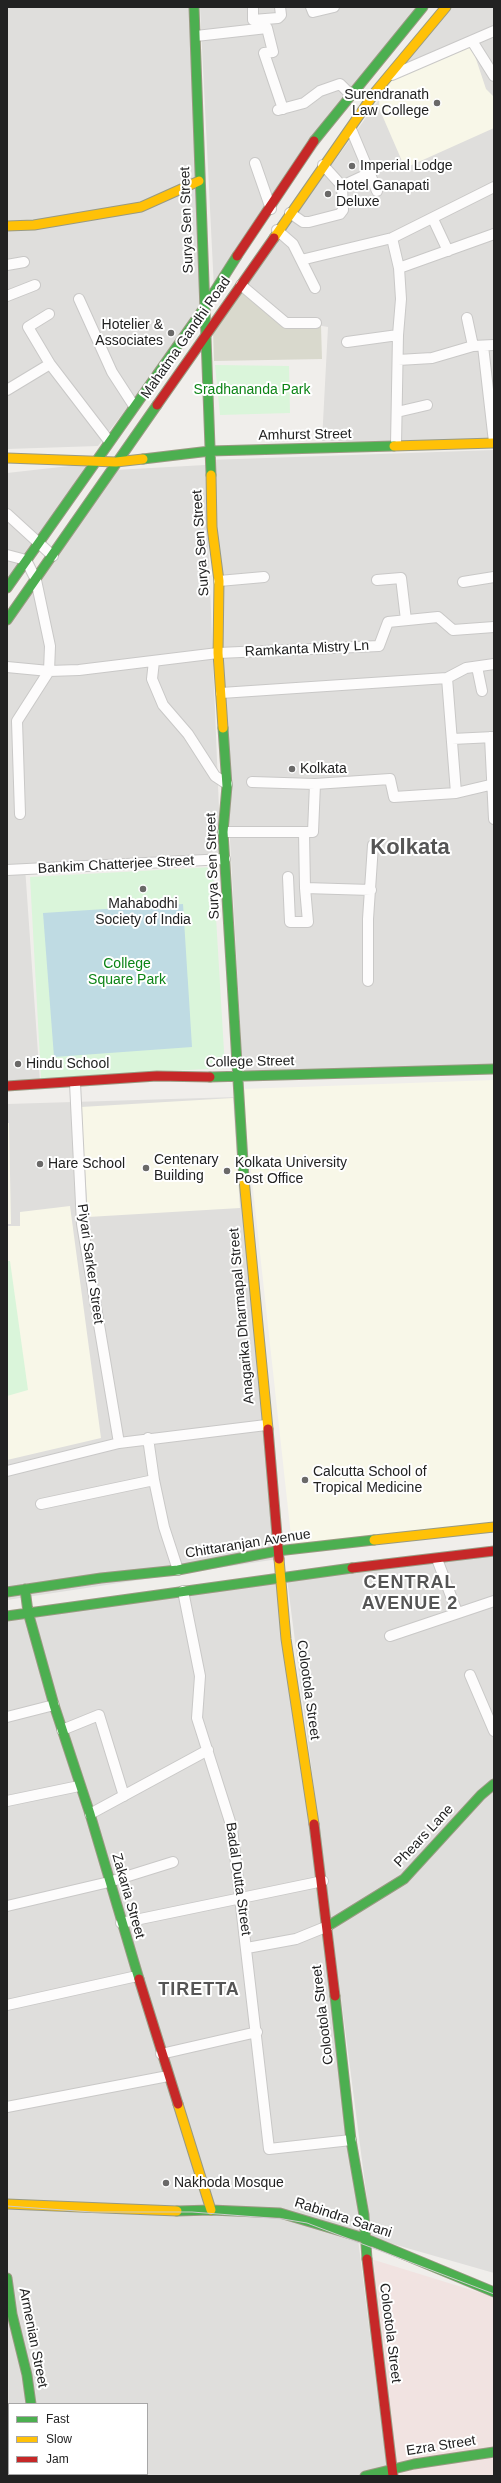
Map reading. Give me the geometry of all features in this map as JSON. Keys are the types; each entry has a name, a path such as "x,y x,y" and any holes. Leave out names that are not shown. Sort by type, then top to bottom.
{"main road":[{"name":"Surya Sen Street","path":"194,7 204,308 207,331 212,526 219,581 218,653 227,784 223,832 238,1078"},
{"path":"7,588 204,308 271,209 304,155 423,7"},
{"name":"Mahatma Gandhi Road","path":"7,620 53,556 116,462 207,331 241,285 277,230 323,165 351,129 364,108 392,75 406,54 446,7"},
{"path":"7,226 34,225 141,207 199,181"},
{"name":"Amhurst Street","path":"7,458 116,462 210,451 494,443"},
{"name":"College Street","path":"7,1086 75,1083 157,1076 238,1078 494,1069"},
{"name":"Anagarika Dharmapal Street","path":"238,1078 246,1210 253,1258 277,1551"},
{"name":"Chittaranjan Avenue","path":"7,1592 101,1578 178,1570 229,1558 277,1551 494,1527"},
{"name":"Colootola Street","path":"277,1551 286,1639 323,1880 351,2140 364,2215 364,2238 393,2473"},
{"path":"7,1616 280,1577 494,1551"},
{"name":"Zakaria Street","path":"25,1589 28,1612 54,1705 79,1786 90,1814 137,1976 211,2210"},
{"name":"Phears Lane","path":"328,1926 404,1879 481,1794 494,1784"},
{"name":"Rabindra Sarani","path":"7,2204 158,2212 211,2210 280,2213 364,2238 494,2292"},
{"name":"Armenian Street","path":"7,2278 12,2314 27,2375 30,2403"},
{"name":"Ezra Street","path":"365,2476 393,2473 414,2464 494,2452"}],"street":[{"path":"253,7 252,20 278,18 281,15 280,7"},
{"path":"311,7 313,12 334,7"},
{"path":"391,38 416,7"},
{"path":"392,75 446,7"},
{"path":"196,36 267,28 273,52 264,53 279,110 304,103 320,90 340,84 351,95"},
{"path":"392,75 494,31"},
{"path":"472,41 494,76"},
{"path":"351,129 377,191"},
{"path":"255,163 271,209"},
{"path":"290,213 303,222 309,222 340,214 343,210 342,186 323,165"},
{"path":"342,186 370,173"},
{"path":"301,260 392,238 433,219 494,187"},
{"path":"433,219 448,251"},
{"path":"277,230 293,244 315,288"},
{"path":"398,268 494,234"},
{"path":"392,238 398,268 400,299 396,445"},
{"path":"7,265 24,262"},
{"path":"7,296 35,284"},
{"path":"241,285 286,323 316,323"},
{"path":"79,299 112,372 134,406"},
{"path":"49,314 28,327 50,364 109,441"},
{"path":"467,318 473,346"},
{"path":"347,342 398,335"},
{"path":"398,360 432,358 473,346 494,345"},
{"path":"483,346 494,443"},
{"path":"7,390 50,364"},
{"path":"397,412 427,405"},
{"path":"7,514 53,556"},
{"path":"7,555 26,560 36,580 50,646 49,671 16,721 20,814"},
{"path":"219,581 264,577"},
{"path":"463,582 494,577"},
{"path":"377,580 402,578 406,620"},
{"name":"Ramkanta Mistry Ln","path":"218,653 379,646 388,622 406,620 438,617 453,630 494,627"},
{"path":"7,667 49,671 218,653"},
{"path":"154,661 152,679 163,705 188,734 215,776 227,784"},
{"path":"221,693 447,678 466,668 494,664"},
{"path":"477,667 482,691"},
{"path":"447,678 456,793"},
{"path":"452,739 492,737 494,819"},
{"path":"252,782 315,784 390,779 394,797 456,793 494,784"},
{"path":"223,832 313,832 315,784"},
{"path":"288,877 290,922 308,922 305,888 304,832"},
{"path":"368,981 373,845"},
{"name":"Bankim Chatterjee Street","path":"7,870 225,859"},
{"path":"305,888 371,890"},
{"name":"Piyari Sarker Street","path":"75,1083 82,1224 119,1443"},
{"path":"7,1471 119,1443 148,1438 266,1425"},
{"path":"148,1438 154,1480 164,1527 178,1570"},
{"path":"41,1504 154,1480"},
{"path":"437,1559 457,1612"},
{"name":"Badal Dutta Street","path":"182,1591 200,1676 197,1718 232,1824 242,1899 269,2150 351,2140"},
{"path":"390,1636 457,1612 494,1602"},
{"path":"470,1675 494,1731"},
{"path":"7,1717 54,1705"},
{"path":"62,1730 99,1715 124,1796"},
{"path":"90,1814 208,1750"},
{"path":"7,1801 79,1786"},
{"path":"7,1906 109,1882 173,1862"},
{"path":"121,1923 242,1899 323,1880"},
{"path":"247,1948 296,1939 328,1926"},
{"path":"7,2005 137,1976"},
{"path":"161,2054 257,2032"},
{"path":"7,2107 168,2076"}],"shaded area":[{"path":"7,7 189,7 204,306 98,446 7,449"},
{"path":"200,7 419,7 214,289"},
{"path":"449,7 494,7 494,443 322,441 328,327 288,320 245,284 426,35"},
{"name":"Surendranath Law College","path":"471,44 486,89 494,97 494,128 405,168 379,108 380,83"},
{"path":"241,292 288,327 321,326 322,359 214,361 213,331"},
{"path":"494,450 494,1072 243,1076 209,460"},
{"path":"87,464 7,585 7,473"},
{"path":"205,465 221,858 25,867 40,1082 7,1084 7,615 115,470"},
{"path":"494,1080 494,1525 292,1545 242,1089"},
{"path":"237,1097 278,1559 7,1600 7,1104"},
{"path":"233,1098 240,1208 88,1217 81,1107"},
{"name":"Hare School","path":"7,1123 9,1123 11,1224 7,1224"},
{"path":"70,1206 101,1438 7,1460 7,1226 20,1226 20,1212"},
{"path":"494,1554 494,2273 372,2238 287,1579"},
{"path":"279,1574 365,2233 358,2239 388,2476 7,2476 7,1620"},
{"path":"371,2259 494,2297 494,2476 398,2476"}],"green space":[{"name":"Sradhananda Park","path":"215,365 289,366 290,413 220,415"},
{"name":"College Square Park","path":"213,867 225,1068 41,1078 30,877"},
{"path":"7,1261 10,1261 28,1390 7,1396"}],"water":[{"path":"183,904 192,1047 54,1057 43,913"}],"tram line":[{"path":"7,2206 92,2212 192,2212 283,2219 307,2223 494,2294"}],"traffic: fast":[{"path":"194,7 211,475"},
{"path":"314,141 423,7"},
{"path":"7,588 204,308 237,256"},
{"path":"7,620 157,405"},
{"path":"143,459 210,451 394,446"},
{"path":"223,728 227,786 223,832 244,1179"},
{"path":"210,1077 494,1069"},
{"path":"7,1592 101,1578 178,1570 277,1551 374,1540"},
{"path":"7,1616 352,1568"},
{"path":"25,1589 28,1612 54,1705 90,1814 139,1979"},
{"path":"328,1926 404,1879 481,1795 494,1784"},
{"path":"335,1996 351,2140 364,2215 367,2259"},
{"path":"177,2211 211,2210 280,2213 364,2238 494,2292"},
{"path":"7,2278 12,2314 27,2375 31,2403"},
{"path":"365,2476 414,2464 494,2452"}],"traffic: slow":[{"path":"274,238 376,91 446,7"},
{"path":"7,226 34,225 141,207 199,181"},
{"path":"394,446 494,443"},
{"path":"7,458 116,462 143,459"},
{"path":"211,475 212,527 219,581 218,653 223,728"},
{"path":"244,1179 268,1429"},
{"path":"374,1540 494,1527"},
{"path":"279,1559 286,1639 314,1824"},
{"path":"178,2104 211,2210"},
{"path":"7,2204 177,2211"}],"traffic: jam":[{"path":"237,256 314,141"},
{"path":"157,405 274,238"},
{"path":"7,1086 157,1076 210,1077"},
{"path":"268,1429 279,1559"},
{"path":"352,1568 494,1551"},
{"path":"314,1824 335,1996"},
{"path":"139,1979 178,2104"},
{"path":"367,2259 393,2476"}],"place":[{"name":"Surendranath Law College","path":"437,103"},
{"name":"Imperial Lodge","path":"352,166"},
{"name":"Hotel Ganapati Deluxe","path":"328,194"},
{"name":"Hotelier & Associates","path":"171,333"},
{"name":"Kolkata","path":"292,769"},
{"name":"Mahabodhi Society of India","path":"143,889"},
{"name":"Hindu School","path":"18,1064"},
{"name":"Hare School","path":"40,1164"},
{"name":"Centenary Building","path":"146,1168"},
{"name":"Kolkata University Post Office","path":"227,1171"},
{"name":"Calcutta School of Tropical Medicine","path":"305,1480"},
{"name":"Nakhoda Mosque","path":"166,2183"}],"district":[{"name":"Kolkata","path":"410,848"},
{"name":"CENTRAL AVENUE 2","path":"410,1593"},
{"name":"TIRETTA","path":"199,1990"}]}
